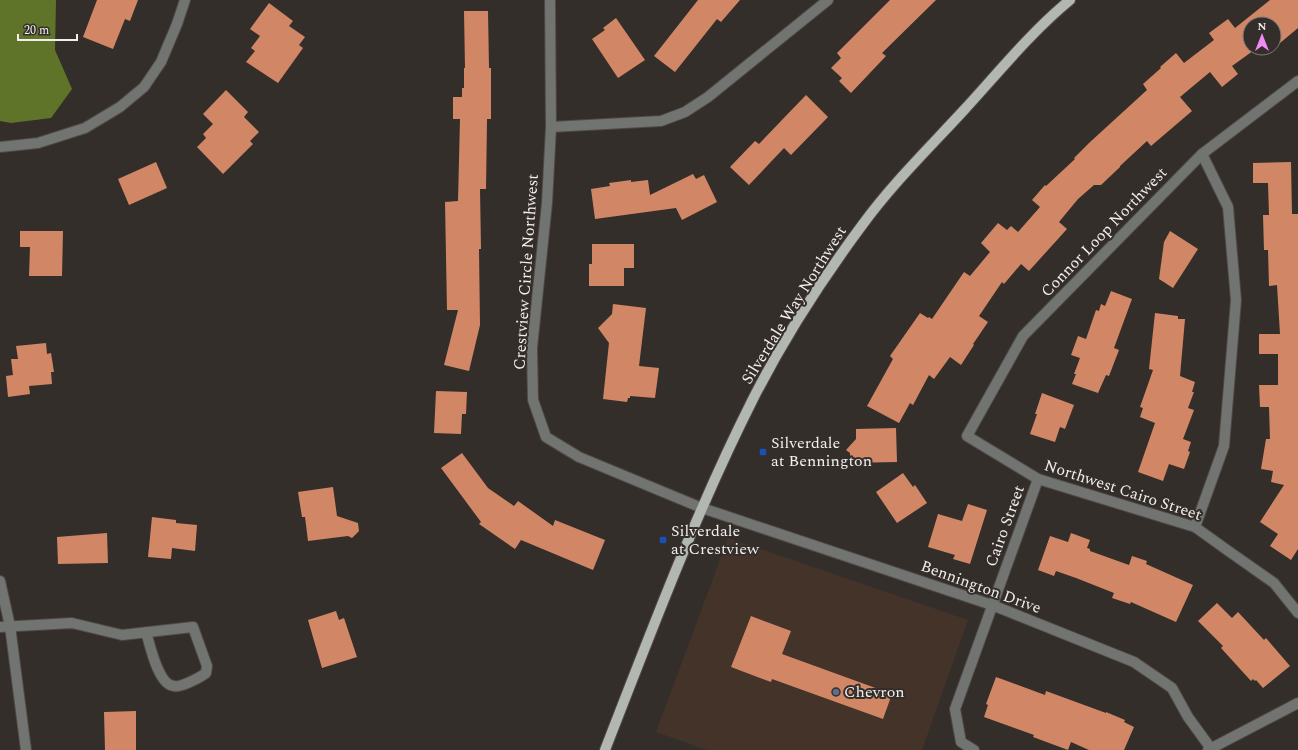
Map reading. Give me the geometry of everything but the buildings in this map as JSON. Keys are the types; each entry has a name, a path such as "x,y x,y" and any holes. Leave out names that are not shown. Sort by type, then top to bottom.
{"main road":[{"name":"Silverdale Way Northwest","path":"605,750 702,508 754,397 776,357 810,302 864,222 901,179 1032,36 1070,0"}],"street":[{"path":"0,147 38,144 85,128 120,108 144,87 161,62 177,24 185,0"},
{"name":"Crestview Circle Northwest","path":"550,0 551,127 547,203 532,348 533,400 546,437 579,456 702,508"},
{"path":"551,127 661,121 685,112 708,97 828,0"},
{"name":"Connor Loop Northwest","path":"967,436 1023,336 1202,154 1298,81"},
{"path":"1195,526 1224,446 1236,300 1228,207 1202,154"},
{"name":"Northwest Cairo Street","path":"967,436 1038,479 1195,526 1274,583 1298,613"},
{"name":"Cairo Street","path":"974,750 961,742 955,709 1038,479"},
{"name":"Bennington Drive","path":"702,508 992,605 1134,662 1172,688 1188,717 1210,749"},
{"path":"0,582 5,626 26,750"},
{"path":"5,626 72,623 122,635 146,632 193,627 207,666 206,673 202,677 181,686 173,686 168,684 154,660 146,632"},
{"path":"1210,749 1298,703"}],"shaded area":[{"path":"728,538 968,620 922,750 707,750 656,732"}],"green space":[{"path":"0,0 56,0 55,50 72,89 51,118 11,123 0,121"}],"place":[{"name":"Silverdale at Bennington","path":"763,452"},
{"name":"Silverdale at Crestview","path":"663,540"},
{"name":"Chevron","path":"836,692"}]}
